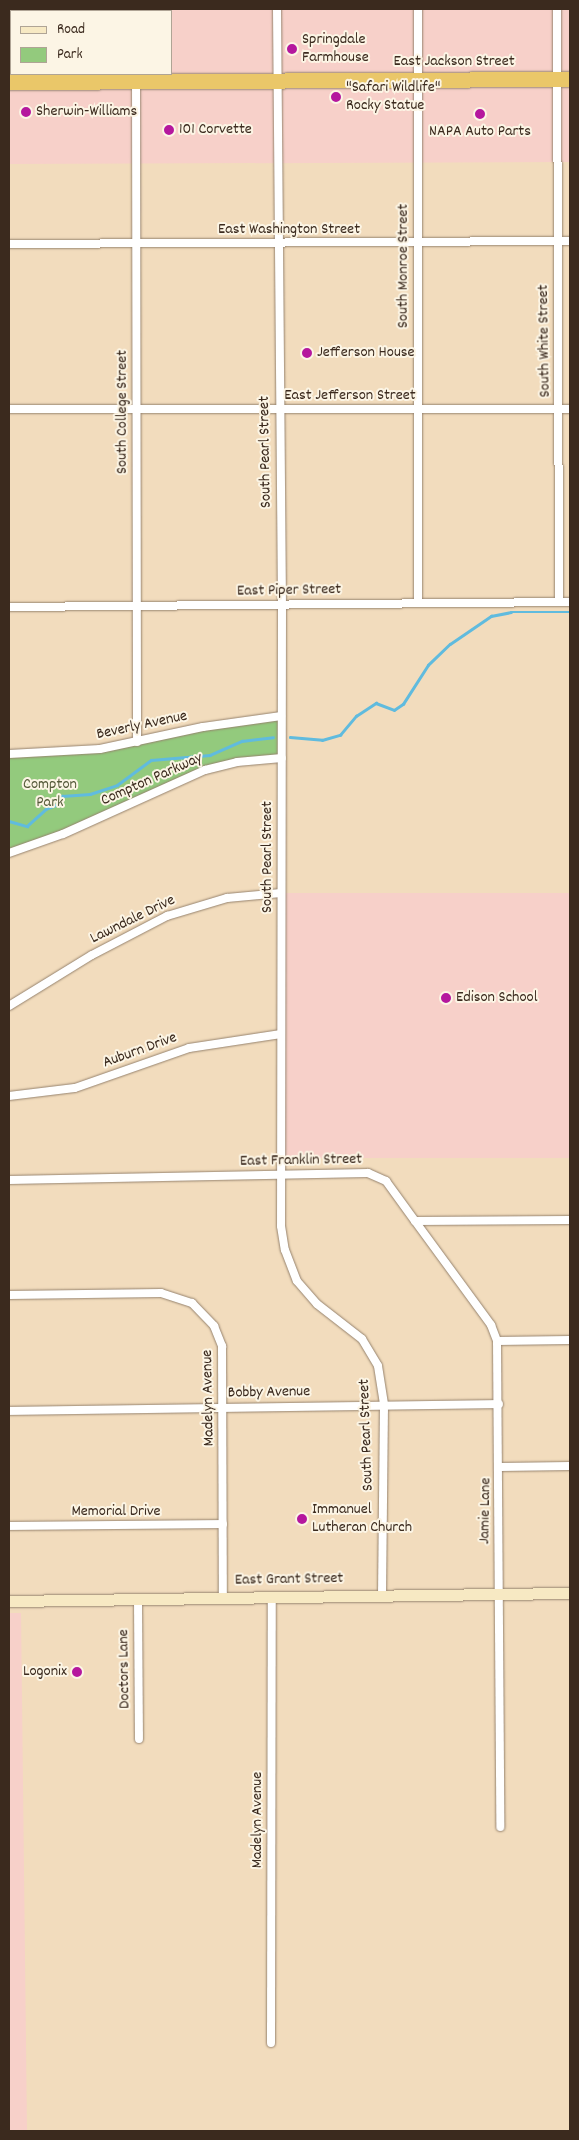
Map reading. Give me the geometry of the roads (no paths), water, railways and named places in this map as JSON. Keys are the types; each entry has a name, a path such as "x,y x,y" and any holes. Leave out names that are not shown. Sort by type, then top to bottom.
{"highway":[{"name":"East Jackson Street","path":"9,82 136,77 278,80 563,79"}],"main road":[{"name":"East Grant Street","path":"9,1601 570,1593"}],"street":[{"name":"South Pearl Street","path":"277,9 277,244 282,605 282,1238 293,1272 317,1304 349,1327 368,1347 378,1366 384,1405 382,1595"},
{"name":"South Monroe Street","path":"418,9 418,603"},
{"name":"South White Street","path":"557,9 563,79 558,241 559,602"},
{"name":"South College Street","path":"136,77 138,245 137,742"},
{"name":"East Washington Street","path":"9,244 138,245 570,241"},
{"name":"East Jefferson Street","path":"9,409 570,409"},
{"name":"East Piper Street","path":"9,607 570,602"},
{"name":"Beverly Avenue","path":"9,754 100,750 203,727 281,716"},
{"name":"Compton Parkway","path":"9,853 63,834 205,770 237,762 282,758"},
{"name":"Lawndale Drive","path":"9,1006 92,955 167,916 227,898 281,893"},
{"name":"Auburn Drive","path":"9,1096 75,1088 189,1048 281,1034"},
{"name":"East Franklin Street","path":"9,1180 377,1175 389,1184 415,1221"},
{"path":"415,1221 570,1220"},
{"name":"Jamie Lane","path":"415,1221 491,1326 497,1341 500,1467 500,1827"},
{"name":"Madelyn Avenue","path":"9,1295 162,1293 187,1300 208,1317 219,1335 222,1346 224,1407 223,1598"},
{"path":"497,1341 570,1340"},
{"name":"Bobby Avenue","path":"9,1411 499,1404"},
{"path":"500,1467 570,1466"},
{"name":"Memorial Drive","path":"9,1526 223,1524"},
{"name":"Madelyn Avenue","path":"271,2042 272,1597"},
{"name":"Doctors Lane","path":"138,1600 139,1739"}],"waterway":[{"path":"290,737 322,740 340,735 356,716 376,703 394,710 403,704 428,665 450,644 491,616 511,612 570,612"},
{"path":"9,821 27,826 46,809 56,805 62,796 90,794 117,785 151,760 210,755 242,741 273,737"}],"place":[{"name":"Springdale Farmhouse","path":"292,49"},
{"name":"\"Safari Wildlife\" Rocky Statue","path":"336,97"},
{"name":"Sherwin-Williams","path":"26,112"},
{"name":"NAPA Auto Parts","path":"480,114"},
{"name":"101 Corvette","path":"169,130"},
{"name":"Jefferson House","path":"307,353"},
{"name":"Edison School","path":"446,998"},
{"name":"Immanuel Lutheran Church","path":"302,1519"},
{"name":"Logonix","path":"77,1672"}],"park label":[{"name":"Compton Park","path":"50,794"}]}
